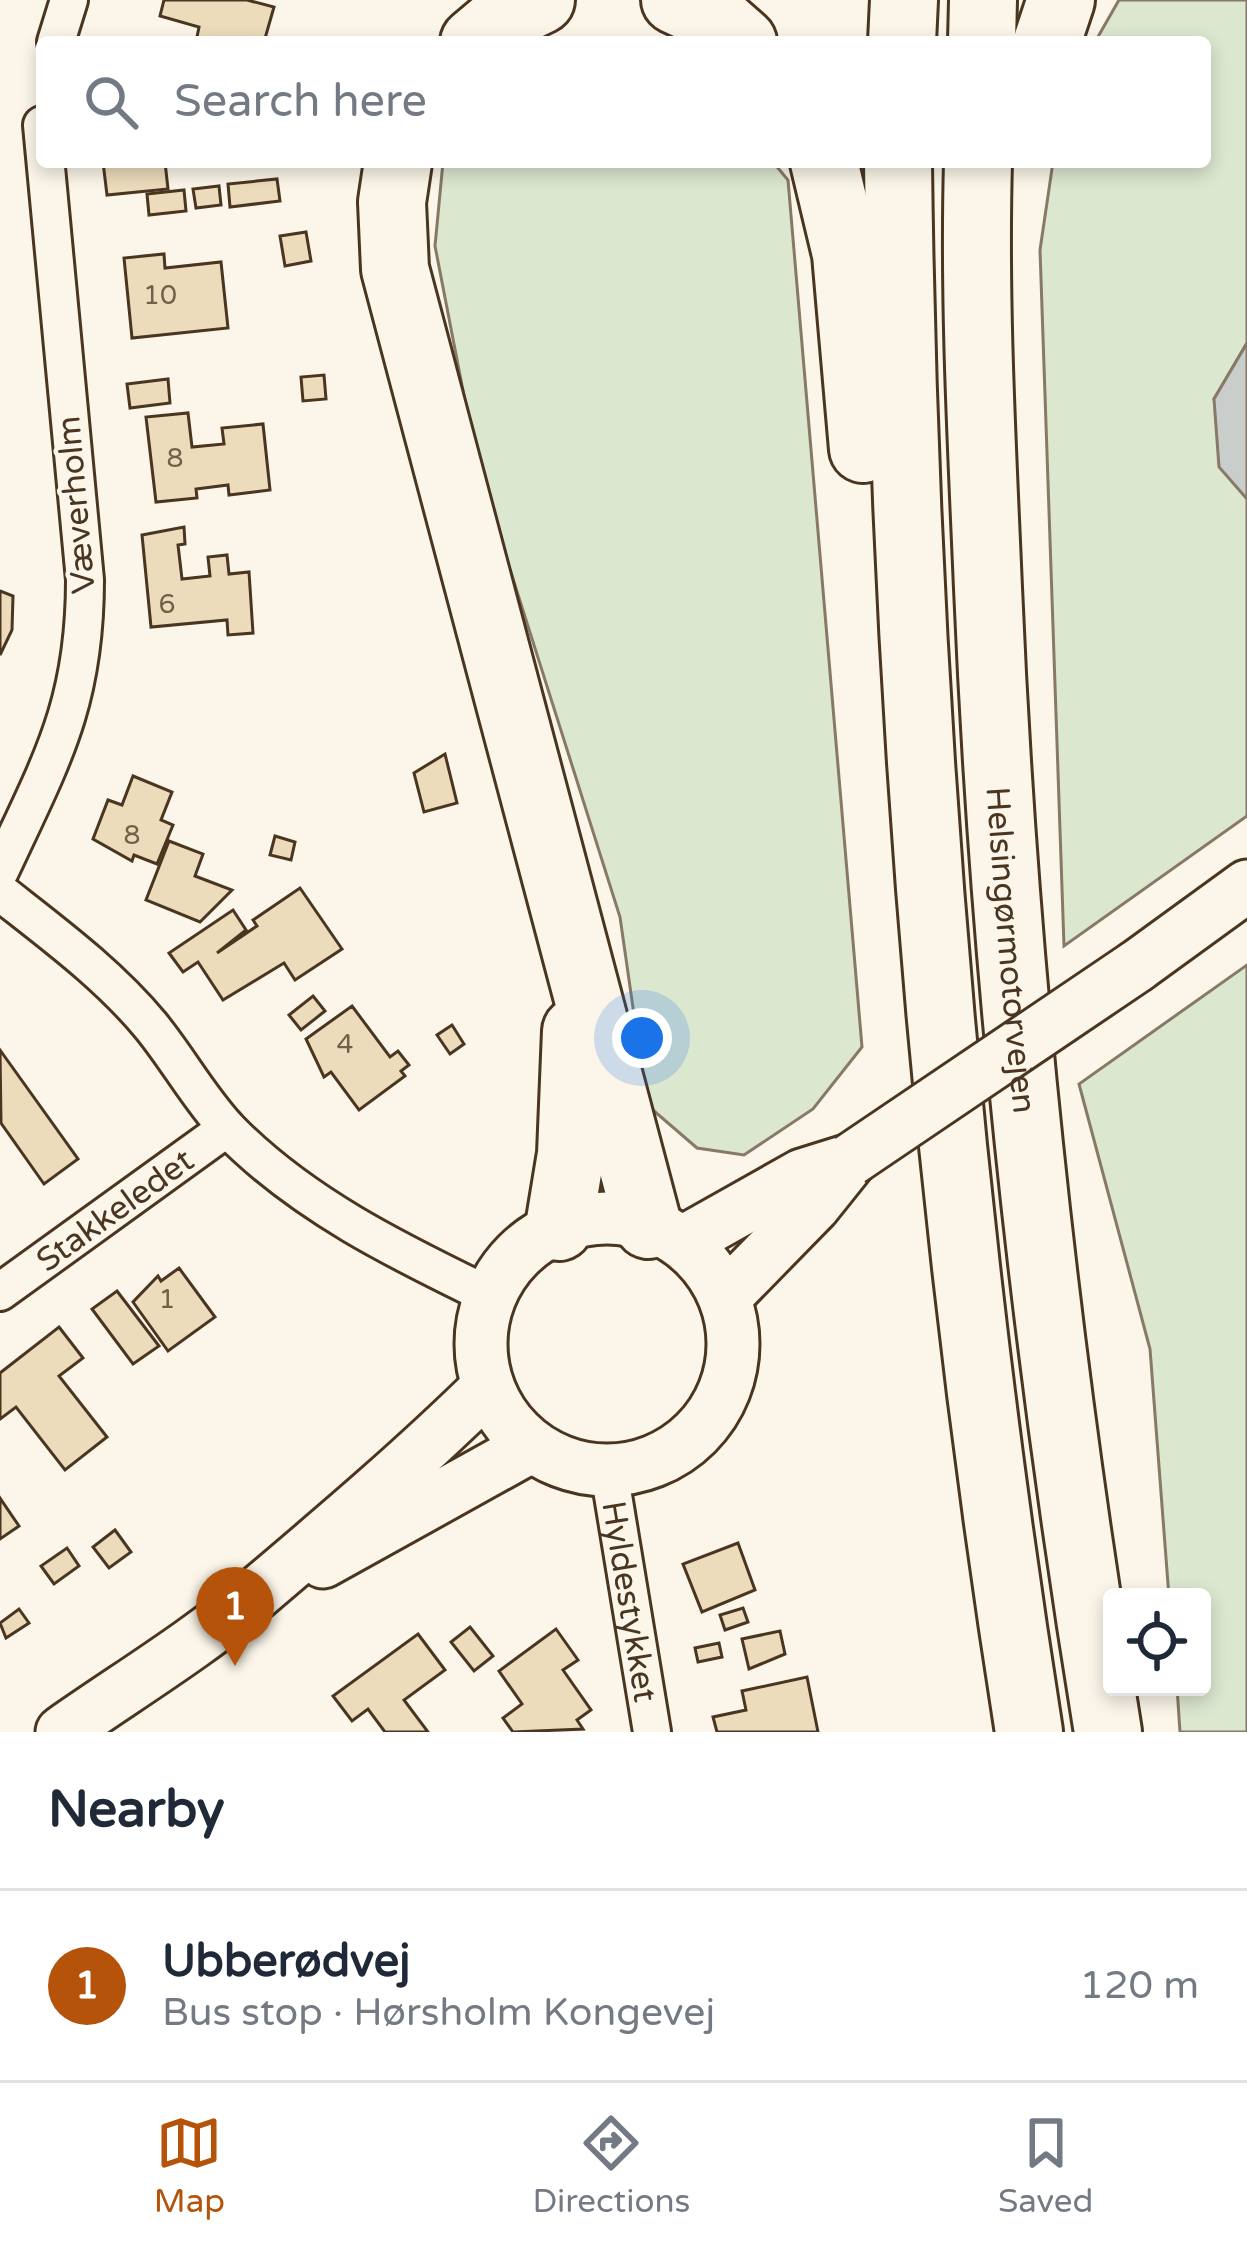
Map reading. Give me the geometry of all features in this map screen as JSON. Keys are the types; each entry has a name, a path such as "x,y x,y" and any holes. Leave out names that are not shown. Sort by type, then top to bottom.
{"highway":[{"path":"434,36 457,0"},
{"path":"481,36 500,20 542,0"},
{"path":"675,0 718,20 736,36"},
{"path":"902,36 904,0"},
{"path":"982,36 983,0"},
{"path":"1049,36 1060,0"},
{"path":"397,168 392,202 395,269 577,967 665,1233"},
{"path":"825,168 846,254 934,1251 1000,1552"},
{"path":"898,168 900,332 925,790 957,1185 1000,1552 1029,1732"},
{"name":"Helsingørmotorvejen","path":"978,168 979,380 997,801 1039,1255 1073,1528 1108,1732"},
{"path":"997,801 1014,550 1015,285 1024,168"},
{"path":"559,1227 571,1154 577,967"}],"main road":[{"path":"665,1233 802,1175 850,1160 1247,886"},
{"path":"725,1298 814,1206 850,1160"},
{"path":"619,1218 665,1233 707,1267 725,1298 734,1331 732,1366 722,1399 702,1428 675,1451 644,1466 609,1471 568,1465 532,1446 499,1410 488,1388 482,1326 490,1296 518,1255 559,1227 619,1218"},
{"path":"254,1595 312,1540 410,1464 488,1388"},
{"path":"62,1732 254,1595 532,1446"}],"street":[{"path":"58,36 69,0"},
{"name":"Væverholm","path":"0,871 68,726 85,649 85,580 46,168"},
{"path":"0,892 80,955 149,1023 227,1128 281,1175 384,1245 490,1296"},
{"name":"Stakkeledet","path":"0,1292 227,1128"},
{"name":"Hyldestykket","path":"609,1471 652,1732"}],"green space":[{"path":"1119,0 1247,0 1247,343 1214,399 1247,499 1247,816 1064,946 1040,250 1052,168 1211,168 1211,36 1098,36"},
{"path":"442,168 778,168 788,180 862,1047 813,1109 744,1155 697,1148 647,1105 620,917 478,468 435,246"},
{"path":"1247,965 1247,1732 1180,1732 1178,1696 1211,1696 1211,1588 1168,1588 1150,1349 1079,1084"}],"shaded area":[{"path":"1247,343 1247,499 1219,467 1214,399"}],"building":[{"path":"164,0 247,0 274,7 266,36 197,36 199,27 160,16"},
{"path":"104,168 166,168 168,189 107,195"},
{"path":"277,179 280,201 230,207 228,184"},
{"path":"219,186 221,205 196,208 193,189"},
{"path":"184,190 186,211 149,215 147,194"},
{"path":"306,232 311,261 285,266 280,236"},
{"path":"164,254 165,268 221,262 228,328 132,338 124,258"},
{"path":"324,375 326,399 303,401 301,377"},
{"path":"168,379 170,403 130,408 127,384"},
{"path":"188,413 192,447 224,444 222,428 263,424 270,490 229,495 228,485 196,489 197,498 156,502 146,417"},
{"path":"184,527 185,544 178,545 182,579 210,576 208,557 227,555 229,574 249,572 253,633 228,635 227,620 151,627 142,535"},
{"path":"0,591 13,596 12,630 0,655"},
{"path":"445,754 457,803 424,812 414,773"},
{"path":"133,776 172,792 161,820 173,825 157,864 134,855 132,861 93,839 108,800 122,805"},
{"path":"275,836 295,842 291,860 270,855"},
{"path":"169,841 203,854 195,876 232,890 200,922 146,900"},
{"path":"300,888 342,949 295,980 284,963 223,1000 198,962 183,972 169,953 233,910 246,930 217,953 257,926 253,920"},
{"path":"313,996 325,1011 301,1030 289,1015"},
{"path":"352,1006 390,1057 398,1051 409,1065 401,1071 405,1076 359,1110 331,1072 324,1077 306,1039"},
{"path":"452,1025 464,1044 450,1054 437,1035"},
{"path":"0,1050 78,1159 44,1184 1,1123"},
{"path":"179,1268 215,1317 168,1351 133,1302 158,1276 161,1281"},
{"path":"117,1291 159,1346 133,1364 92,1309"},
{"path":"59,1327 83,1358 59,1376 107,1437 65,1470 16,1407 0,1419 0,1373"},
{"path":"0,1498 19,1526 0,1539"},
{"path":"115,1530 131,1552 109,1568 93,1547"},
{"path":"738,1543 755,1590 702,1612 683,1564"},
{"path":"67,1548 79,1566 54,1584 41,1566"},
{"path":"743,1608 748,1622 725,1630 720,1615"},
{"path":"19,1609 29,1623 6,1638 0,1623"},
{"path":"470,1627 493,1656 474,1671 451,1642"},
{"path":"556,1629 578,1660 563,1670 591,1710 577,1720 583,1729 513,1732 503,1718 522,1704 499,1671"},
{"path":"780,1631 785,1654 749,1669 742,1639"},
{"path":"418,1634 445,1670 404,1700 428,1732 385,1732 368,1709 352,1721 333,1696"},
{"path":"719,1643 722,1657 698,1662 695,1648"},
{"path":"807,1677 818,1732 717,1732 713,1717 746,1710 742,1691"}],"place":[{"name":"Ubberødvej","path":"235,1666"}]}
